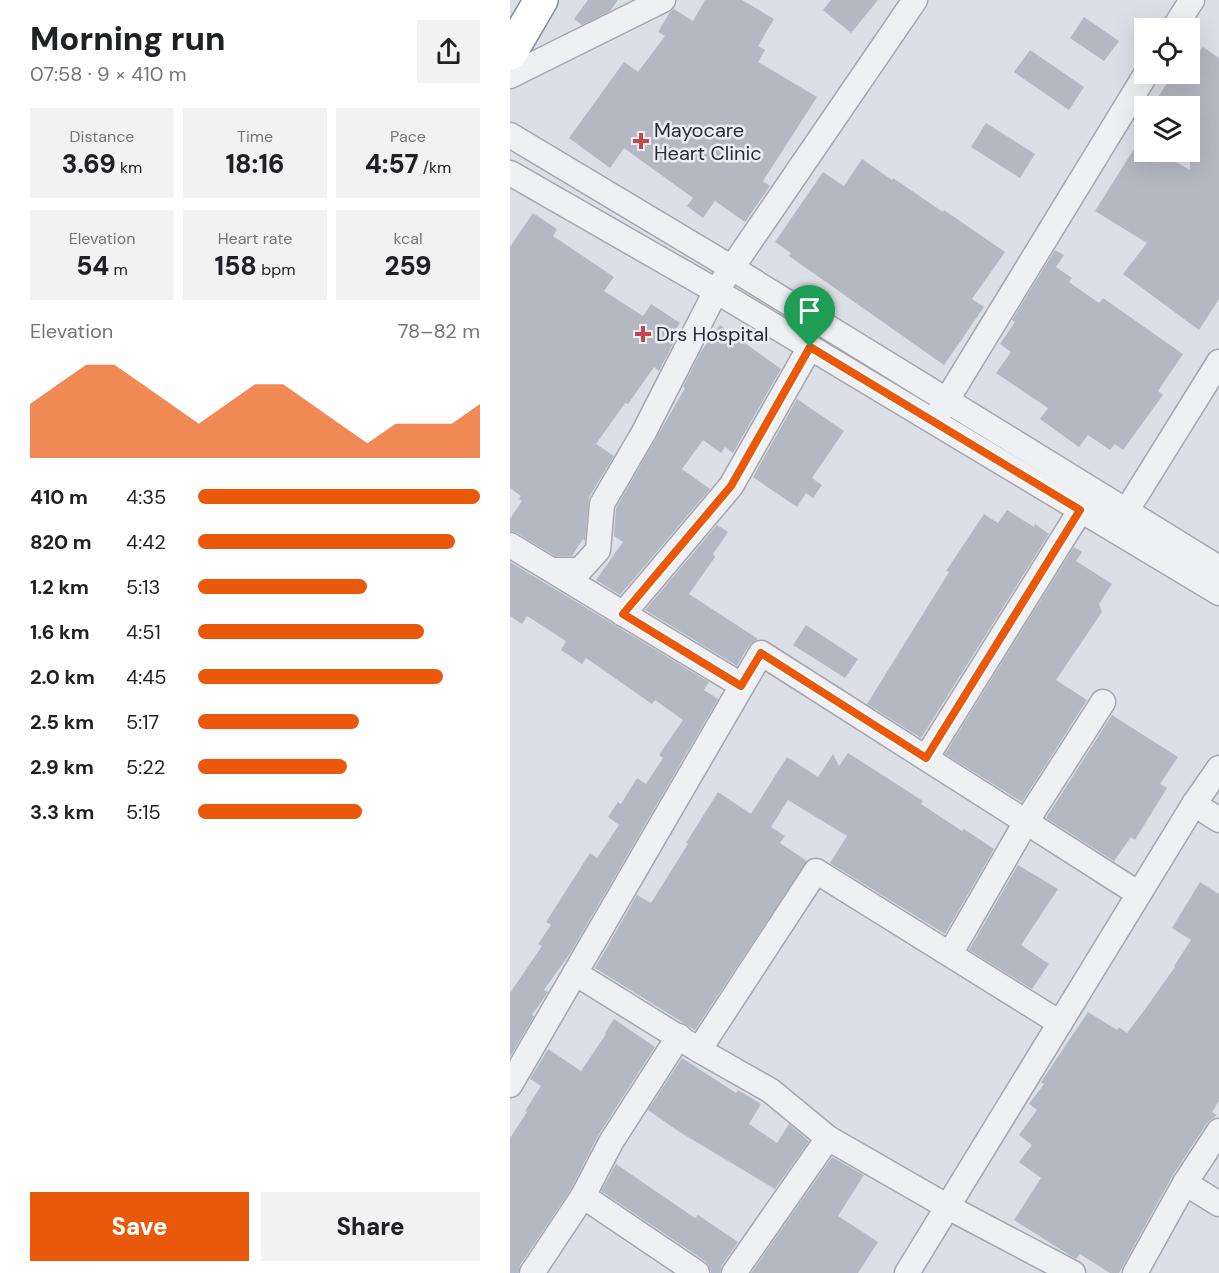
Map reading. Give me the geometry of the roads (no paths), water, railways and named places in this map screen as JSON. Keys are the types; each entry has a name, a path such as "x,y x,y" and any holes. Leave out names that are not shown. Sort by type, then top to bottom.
{"highway":[{"path":"510,53 541,0"}],"street":[{"path":"510,76 663,0"},
{"path":"555,570 580,570 598,550 602,504 644,432 716,291 915,0"},
{"path":"1180,18 1192,0"},
{"path":"933,423 1140,84"},
{"path":"510,135 732,268 945,402 1120,521 1219,593"},
{"path":"510,173 716,291 1080,510 1120,521 1219,568"},
{"path":"623,614 731,486 810,347"},
{"path":"1120,521 1219,362"},
{"path":"926,758 1080,510"},
{"path":"510,545 555,570 741,686"},
{"path":"510,1085 761,653 1139,894"},
{"path":"950,954 1026,822 1103,702"},
{"path":"906,1273 1194,804 1219,768"},
{"path":"1194,804 1219,820"},
{"path":"532,1273 583,1196 611,1142 689,1043 816,871 1060,1023"},
{"path":"575,973 771,1091 828,1138 948,1207 1072,1273"},
{"path":"1135,1273 1185,1183 1219,1131"},
{"path":"735,1273 828,1138"},
{"path":"1185,1183 1219,1204"},
{"path":"583,1196 697,1273"}],"place":[{"name":"Mayocare Heart Clinic","path":"641,141"},
{"name":"Drs Hospital","path":"643,334"}]}
